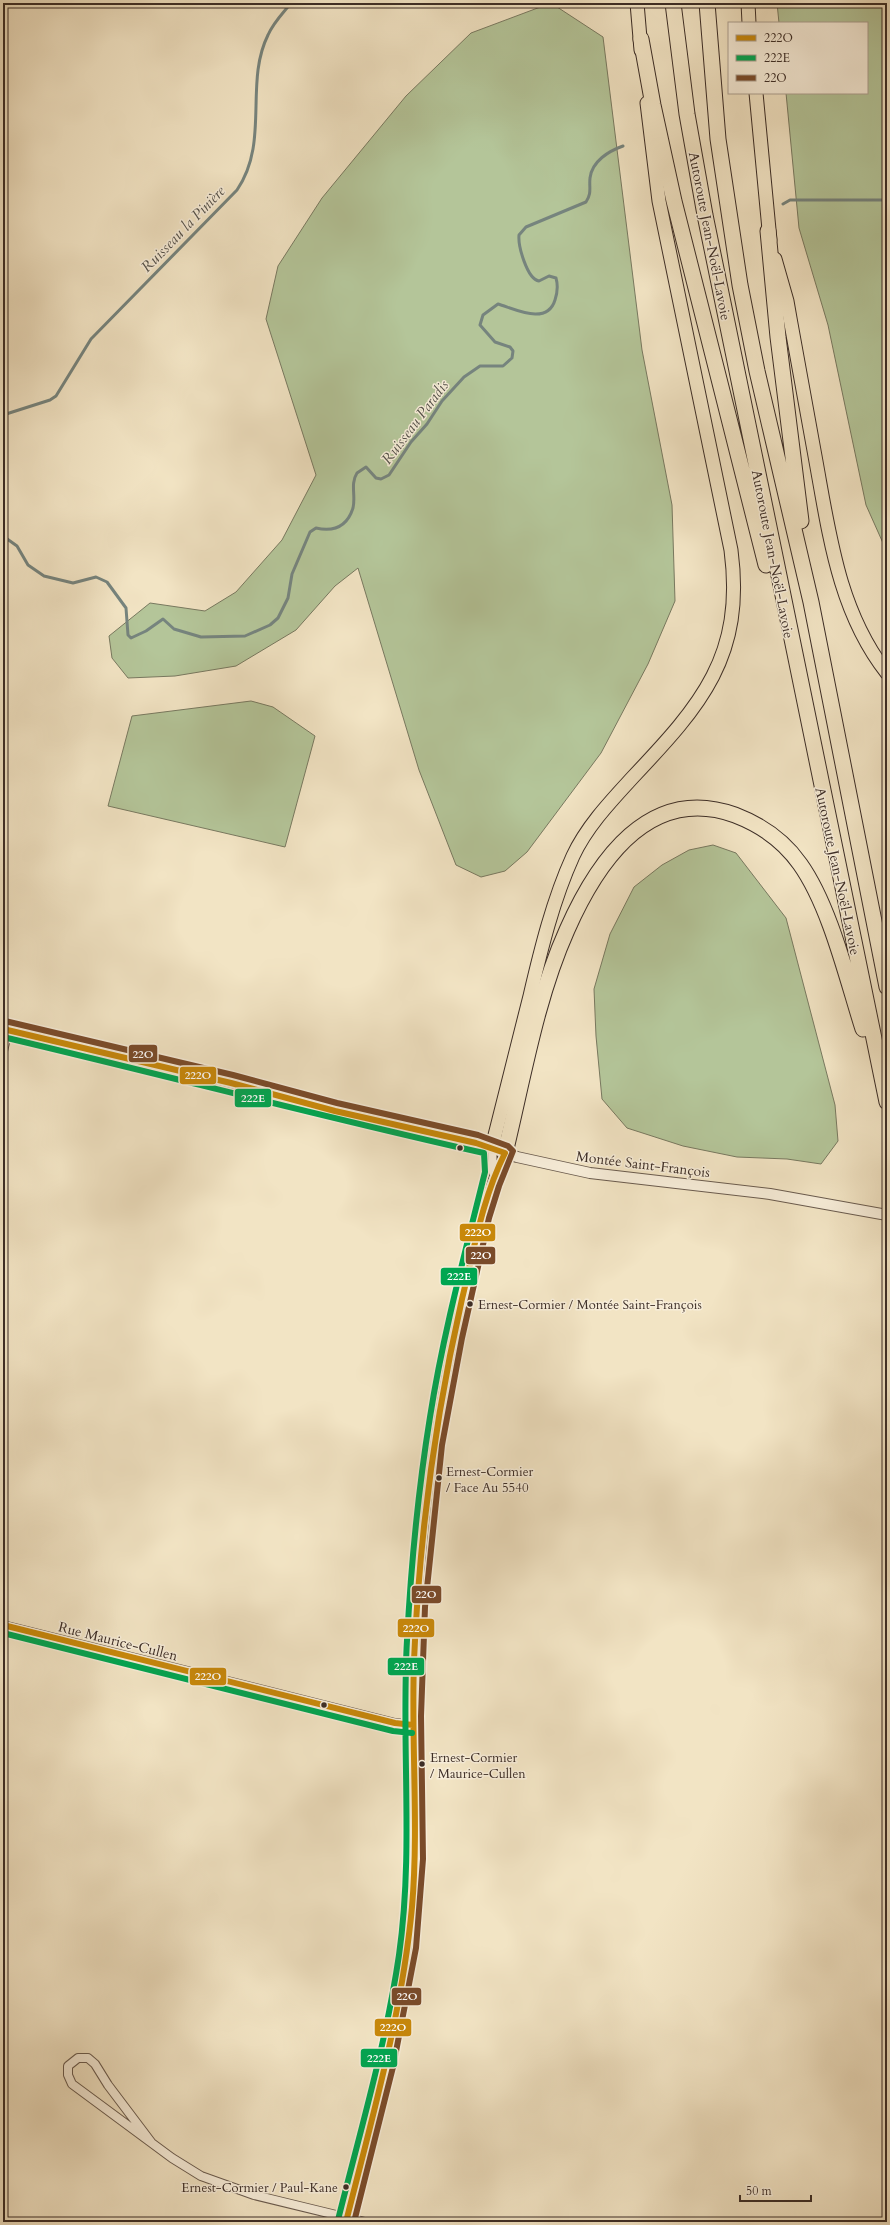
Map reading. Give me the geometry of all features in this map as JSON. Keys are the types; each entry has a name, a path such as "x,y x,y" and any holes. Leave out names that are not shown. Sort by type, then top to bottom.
{"highway":[{"path":"498,1150 542,949 572,858 586,833 602,812 675,732 695,707 717,669 730,622 734,587 731,550 659,200 644,86 637,3"},
{"name":"Autoroute Jean-Noël-Lavoie","path":"673,3 683,90 698,183 810,735 887,1103"},
{"name":"Autoroute Jean-Noël-Lavoie","path":"707,3 715,114 731,236 757,371 811,602 887,987"},
{"path":"748,3 749,22"},
{"path":"641,39 653,106 676,208 810,735"},
{"path":"756,94 779,345 811,602"},
{"path":"768,231 786,301 839,576 857,626 887,673"},
{"path":"498,1150 545,989 557,953 573,917 607,860 626,838 652,819 679,809 711,809 748,820 773,836 799,862 811,881 826,915 887,1103"}],"street":[{"name":"Montée Saint-François","path":"6,1030 231,1083 335,1111 498,1150 517,1157 608,1176 778,1195 884,1215"},
{"path":"3,1051 6,1030"},
{"path":"493,1173 498,1150"},
{"path":"346,2220 384,2071 407,1955 415,1845 413,1725 420,1565 438,1418 457,1321 498,1150"},
{"name":"Rue Maurice-Cullen","path":"3,1625 395,1723 413,1725"},
{"path":"151,2142 108,2085 95,2064 88,2058 78,2058 68,2066 68,2076 72,2084 151,2142 201,2176 254,2195 346,2220 365,2222"}],"green space":[{"path":"551,3 603,37 642,350 672,505 675,601 648,664 601,753 527,852 505,871 481,877 456,865 419,770 358,568 335,586 296,630 236,666 175,676 128,678 112,658 109,636 150,603 205,611 236,592 282,540 316,475 266,319 278,266 322,198 406,96 471,33"},
{"path":"777,3 887,3 887,552 866,505 828,325 799,228 786,94 868,94 868,22 779,22"},
{"path":"251,701 273,707 315,736 285,847 108,806 132,716"},
{"path":"713,845 736,853 786,918 835,1105 838,1141 821,1164 787,1159 737,1157 683,1146 627,1128 602,1099 596,1036 594,989 610,934 634,887 662,865 689,850"}],"waterway":[{"name":"Ruisseau la Pinière","path":"3,415 50,400 56,396 91,339 237,190 247,172 252,152 255,133 256,92 261,53 273,26 291,3"},
{"name":"Ruisseau Paradis","path":"3,536 17,546 28,565 44,576 73,583 96,577 107,582 126,608 128,635 131,638 146,631 163,619 174,629 201,637 245,636 270,625 278,618 288,598 292,574 310,532 316,528 329,529 339,527 347,520 354,504 353,486 357,473 366,467 376,478 381,479 389,475 411,442 427,424 442,401 464,377 480,366 503,366 512,358 513,351 510,347 495,342 480,325 483,315 498,304 530,314 538,314 551,308 556,295 556,278 549,276 539,281 531,275 524,261 520,247 519,235 526,227 586,202 589,196 591,172 594,167 607,154 623,146"},
{"name":"Ruisseau Paradis","path":"783,204 790,200 887,200"}],"transit line":[{"name":"22O","path":"5,1021 233,1075 337,1103 478,1135 508,1146 513,1151 499,1186 489,1218 462,1338 442,1445 425,1607 421,1716 423,1859 416,1948 393,2067 354,2222"},
{"name":"222O","path":"3,1029 231,1083 335,1111 476,1143 505,1153 484,1206 452,1344 436,1434 424,1524 416,1615 413,1692 415,1846 412,1907 394,2026 376,2105 346,2222"},
{"name":"222E","path":"3,1037 484,1153 485,1172 455,1294 435,1386 422,1473 416,1528 407,1640 405,1719 407,1837 406,1876 399,1955 394,1988 380,2055 338,2220"},
{"name":"222O","path":"3,1625 395,1723 413,1725"},
{"name":"222E","path":"3,1633 393,1731 412,1733"}],"place":[{"name":"Ernest-Cormier / Montée Saint-François","path":"470,1304"},
{"name":"Ernest-Cormier / Face Au 5540","path":"439,1478"},
{"name":"Ernest-Cormier / Maurice-Cullen","path":"422,1764"},
{"name":"Ernest-Cormier / Paul-Kane","path":"346,2187"}]}
